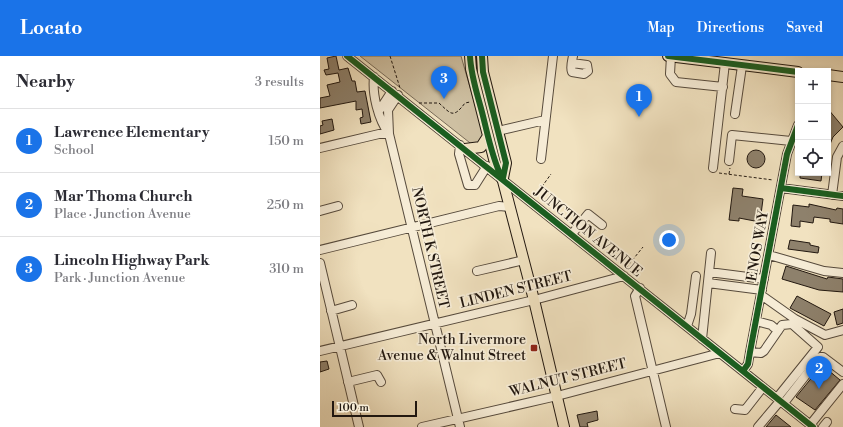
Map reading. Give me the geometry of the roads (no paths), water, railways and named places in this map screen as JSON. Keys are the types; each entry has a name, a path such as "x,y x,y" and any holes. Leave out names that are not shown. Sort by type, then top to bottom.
{"main road":[{"path":"470,56 471,70 495,163 503,178 564,427"},
{"path":"482,56 483,72 506,163 503,178"},
{"path":"668,56 708,59 742,66 795,72"},
{"path":"831,75 843,77"},
{"path":"462,147 481,147 488,136"}],"street":[{"name":"JUNCTION AVENUE","path":"348,56 374,77 397,91 462,147 572,234 625,272 640,288 809,425"},
{"path":"541,159 553,56"},
{"path":"671,56 670,74 676,82 723,87"},
{"path":"716,170 726,63"},
{"path":"735,114 742,66"},
{"name":"NORTH K STREET","path":"374,77 373,86 379,111 383,127 389,134 460,427"},
{"path":"379,111 397,91"},
{"path":"320,148 379,134 389,134 388,110 397,91"},
{"path":"498,131 545,120"},
{"name":"ENOS WAY","path":"744,371 748,364 781,188 791,141 795,132"},
{"path":"728,161 732,135 791,141"},
{"path":"832,195 837,157 843,146"},
{"path":"462,147 459,154 468,185 475,185 487,166"},
{"path":"781,188 843,196"},
{"path":"320,211 338,206"},
{"path":"320,250 498,207 510,207"},
{"path":"572,234 588,214 602,225"},
{"path":"702,339 711,253"},
{"path":"768,254 824,271 843,273"},
{"path":"477,271 524,260"},
{"path":"320,263 359,427"},
{"name":"LINDEN STREET","path":"320,351 434,322 534,300 625,272"},
{"path":"709,272 764,280"},
{"path":"687,326 691,314 696,276"},
{"path":"708,282 762,292 795,319 825,335 843,330"},
{"path":"640,288 635,296 654,371 666,427"},
{"path":"331,311 352,305"},
{"path":"756,321 780,328"},
{"path":"750,352 761,353 780,328 792,324 818,347 781,401"},
{"name":"WALNUT STREET","path":"422,427 557,396 720,352"},
{"path":"758,427 820,357 823,357 843,372"},
{"path":"348,382 377,375 381,382"},
{"path":"809,425 843,384"},
{"path":"735,409 745,410 763,387"}],"place":[{"name":"Lincoln Highway Park","path":"444,99"},
{"name":"Lawrence Elementary","path":"639,117"},
{"name":"North Livermore Avenue & Walnut Street","path":"534,348"},
{"name":"Mar Thoma Church","path":"819,389"}]}
